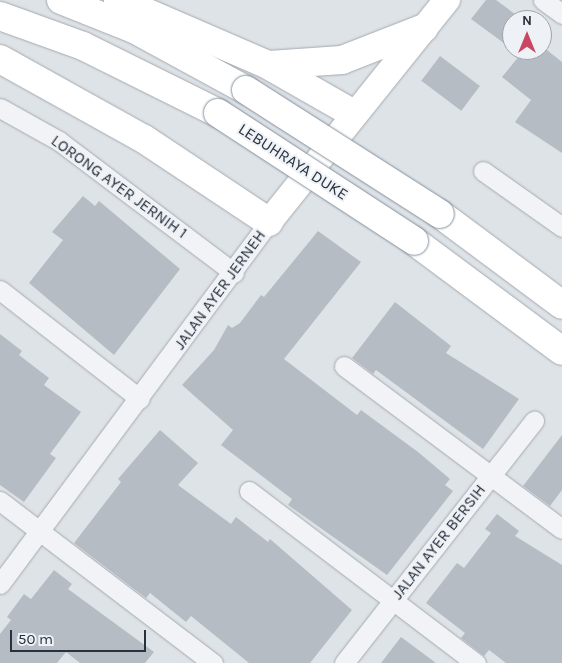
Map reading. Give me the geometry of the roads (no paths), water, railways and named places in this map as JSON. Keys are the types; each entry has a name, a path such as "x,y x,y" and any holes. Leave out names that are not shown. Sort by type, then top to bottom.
{"highway":[{"path":"61,0 134,29 246,90 440,214 562,305"},
{"path":"118,0 268,65 352,113"},
{"name":"LEBUHRAYA DUKE","path":"0,16 83,46 218,112 414,241 562,351"},
{"path":"268,65 342,60 424,28"},
{"path":"0,58 144,139 269,222"}],"main road":[{"name":"JALAN AYER JERNEH","path":"269,222 352,113 447,0"}],"street":[{"path":"543,0 562,14"},
{"name":"LORONG AYER JERNIH 1","path":"0,108 59,141 234,273"},
{"path":"483,171 562,227"},
{"name":"JALAN AYER JERNEH","path":"0,584 234,273 269,222"},
{"path":"0,290 140,399"},
{"path":"344,366 562,529"},
{"name":"JALAN AYER BERSIH","path":"344,663 534,421"},
{"path":"249,491 476,663"},
{"path":"0,501 213,663"}]}
